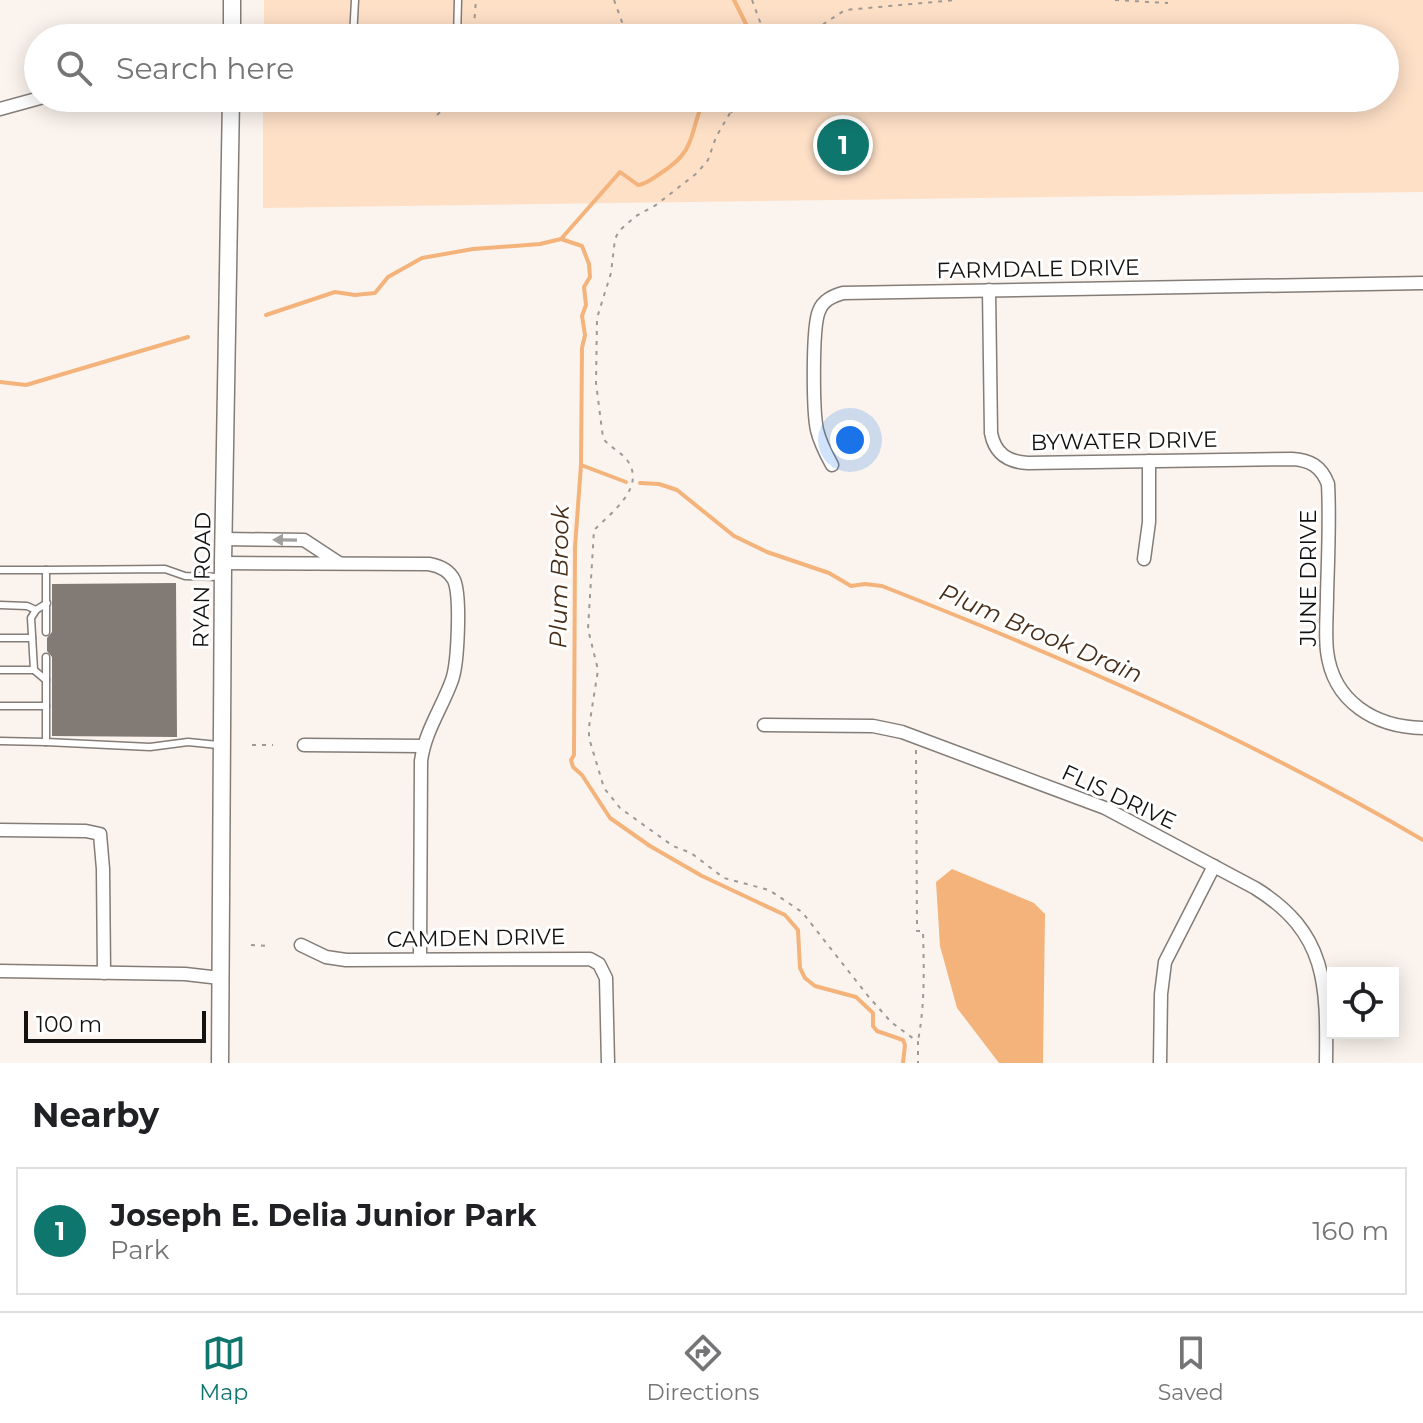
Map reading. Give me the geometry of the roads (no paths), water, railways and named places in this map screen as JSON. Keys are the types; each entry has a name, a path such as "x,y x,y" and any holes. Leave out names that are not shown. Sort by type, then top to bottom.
{"main road":[{"path":"232,0 232,24"},
{"name":"RYAN ROAD","path":"220,1063 223,570 231,112"}],"street":[{"path":"0,109 24,102"},
{"name":"FARMDALE DRIVE","path":"832,465 820,440 815,417 817,319 823,303 831,297 852,292 1423,283"},
{"name":"BYWATER DRIVE","path":"989,290 991,433 992,442 1001,455 1018,462 1292,459 1303,460 1319,468"},
{"path":"1144,559 1149,522 1149,461"},
{"name":"JUNE DRIVE","path":"1319,468 1324,474 1328,493 1327,652 1335,680 1352,703 1364,713 1396,727 1423,728"},
{"path":"224,539 304,540 339,563"},
{"path":"223,570 339,563 429,564 439,566 453,578 457,594 455,669 423,746 420,959"},
{"name":"FLIS DRIVE","path":"764,725 873,726 920,739 1087,801 1270,897 1307,936 1320,965 1326,993 1326,1063"},
{"path":"304,745 423,746"},
{"path":"0,830 86,831 100,834 104,973"},
{"path":"1160,1063 1161,986 1165,962 1214,866"},
{"name":"CAMDEN DRIVE","path":"301,945 337,959 590,959 599,964 606,978 608,1063"},
{"path":"0,971 185,974 220,978"}],"lane":[{"path":"354,24 355,0"},
{"path":"457,24 458,0"},
{"path":"0,570 165,569 185,576 223,570"},
{"path":"46,570 46,632"},
{"path":"34,670 31,618 36,610 47,603"},
{"path":"0,605 27,606 36,610"},
{"path":"0,638 32,638"},
{"path":"46,657 46,742"},
{"path":"0,670 34,670 46,680"},
{"path":"0,706 46,706"},
{"path":"0,741 150,747 188,742 222,745"}],"waterway":[{"path":"734,0 746,24"},
{"path":"561,239 620,172 638,185 650,180 682,156 699,112"},
{"name":"Plum Brook","path":"266,315 335,292 355,295 375,293 388,277 422,258 561,239 582,246 590,277 584,287 586,305 582,316 585,335 575,547 573,767 582,775 610,818 650,846 702,876 785,915 798,930 800,968 805,978 815,986 856,997 873,1013 873,1026 877,1031 903,1040 903,1063"},
{"name":"Plum Brook","path":"0,382 26,385 188,337"},
{"name":"Plum Brook Drain","path":"581,465 626,482"},
{"name":"Plum Brook Drain","path":"640,483 659,484 677,490 734,536 767,552 829,573 851,586 882,586 1158,702 1292,768 1423,840"}],"place":[{"name":"Joseph E. Delia Junior Park","path":"843,145"}]}
